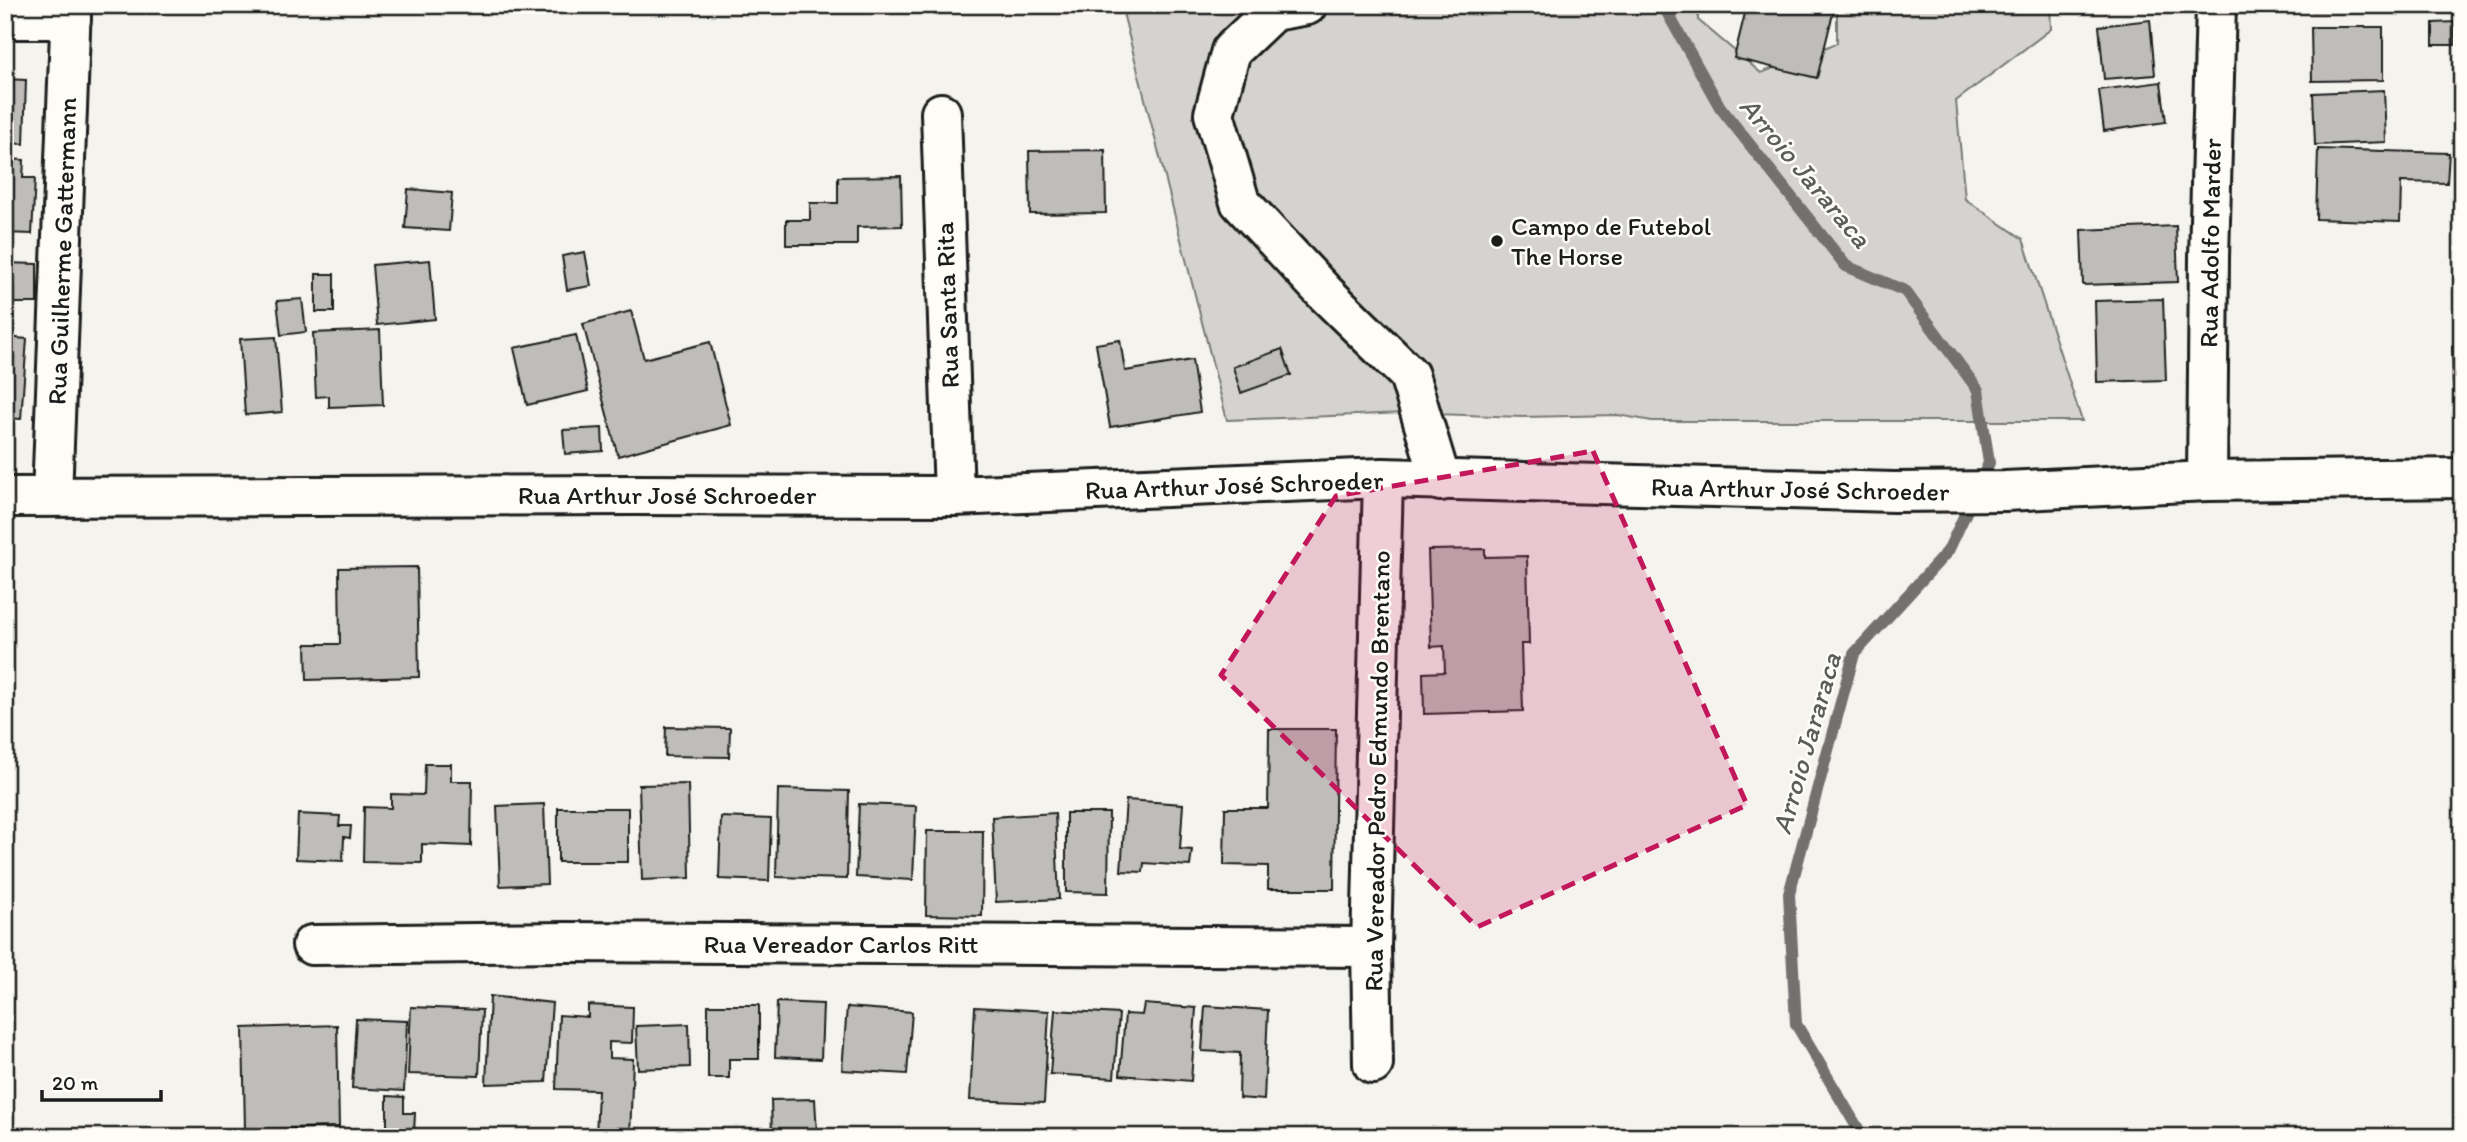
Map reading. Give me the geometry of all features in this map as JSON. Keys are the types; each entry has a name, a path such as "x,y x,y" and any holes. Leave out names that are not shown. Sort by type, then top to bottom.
{"street":[{"path":"1307,5 1273,10 1231,51 1214,114 1240,202 1324,292 1409,375 1441,481"},
{"name":"Rua Adolfo Marder","path":"2207,481 2209,257 2216,5"},
{"path":"5,19 71,12"},
{"name":"Rua Guilherme Gattermann","path":"52,496 71,12"},
{"name":"Rua Santa Rita","path":"941,113 954,496"},
{"name":"Rua Arthur José Schroeder","path":"5,497 954,496 1383,478 1894,492 2005,491 2207,481 2462,478"},
{"name":"Rua Vereador Pedro Edmundo Brentano","path":"1373,1064 1371,947 1383,478"},
{"name":"Rua Vereador Carlos Ritt","path":"312,945 566,942 1371,947"}],"highlighted area":[{"path":"1593,451 1747,805 1477,927 1221,675 1336,496"}],"shaded area":[{"path":"1121,5 1698,5 1698,20 1761,73 1837,43 1837,5 2050,5 2051,29 1956,101 1965,199 2023,239 2082,421 1652,421 1618,415 1523,417 1406,413 1227,420"}],"building":[{"path":"1747,5 1835,5 1817,78 1734,58"},
{"path":"2097,5 2143,5 2097,9"},
{"path":"2313,5 2405,5 2405,9 2313,11"},
{"path":"2150,20 2155,75 2104,79 2099,26"},
{"path":"2455,22 2455,45 2433,45 2433,23"},
{"path":"2311,27 2383,27 2383,80 2312,81"},
{"path":"5,79 26,80 24,144 5,143"},
{"path":"2161,82 2166,122 2104,131 2099,90"},
{"path":"2384,90 2386,142 2315,145 2313,93"},
{"path":"2318,149 2449,153 2447,183 2401,182 2400,222 2316,219"},
{"path":"1105,150 1106,213 1030,214 1029,151"},
{"path":"5,159 24,160 23,178 35,178 32,234 5,233"},
{"path":"901,176 902,226 857,227 857,245 786,245 786,220 810,220 810,203 838,203 838,177"},
{"path":"408,189 452,193 449,231 405,228"},
{"path":"2176,226 2178,282 2083,285 2081,230"},
{"path":"585,252 591,286 567,290 562,256"},
{"path":"430,260 435,319 377,325 372,265"},
{"path":"5,263 37,264 37,303 5,303"},
{"path":"316,274 334,274 334,312 316,312"},
{"path":"302,299 306,332 281,335 277,301"},
{"path":"2163,299 2166,380 2097,382 2095,301"},
{"path":"631,311 644,359 710,342 731,425 618,456 583,324"},
{"path":"380,330 383,405 329,407 329,396 316,397 313,333"},
{"path":"576,335 588,391 527,405 514,348"},
{"path":"5,337 27,339 21,419 5,418"},
{"path":"276,337 282,412 245,415 240,339"},
{"path":"1120,340 1125,371 1192,360 1200,412 1110,427 1096,344"},
{"path":"2452,346 2462,346 2462,383 2453,383"},
{"path":"1282,349 1291,375 1241,393 1233,367"},
{"path":"602,428 603,451 565,454 563,430"},
{"path":"1485,549 1485,557 1527,556 1529,644 1521,644 1523,711 1424,714 1423,673 1445,672 1444,646 1431,647 1428,550"},
{"path":"417,567 419,677 307,680 306,644 340,644 339,568"},
{"path":"666,727 730,728 729,757 665,756"},
{"path":"1269,729 1336,729 1334,889 1268,889 1268,866 1224,865 1225,808 1268,808"},
{"path":"425,764 451,764 451,781 472,781 471,846 422,844 422,863 363,862 364,807 391,808 391,794 424,795"},
{"path":"688,784 690,878 642,880 639,785"},
{"path":"778,789 849,791 847,879 776,877"},
{"path":"1126,800 1183,804 1180,849 1192,850 1190,866 1144,863 1143,872 1121,871"},
{"path":"544,804 547,884 500,886 497,806"},
{"path":"859,804 916,806 913,880 856,877"},
{"path":"558,808 628,808 628,862 558,862"},
{"path":"1055,813 1059,899 996,902 992,817"},
{"path":"1066,813 1109,813 1108,893 1066,892"},
{"path":"298,814 340,816 339,826 351,826 350,838 344,837 343,861 296,859"},
{"path":"721,817 771,819 769,881 719,879"},
{"path":"927,831 983,831 982,916 926,915"},
{"path":"490,996 552,1003 546,1082 486,1084"},
{"path":"777,1002 823,1004 821,1059 775,1057"},
{"path":"1144,1004 1196,1008 1191,1081 1120,1075 1125,1014 1142,1015"},
{"path":"588,1005 633,1007 632,1043 609,1042 609,1058 633,1059 630,1137 596,1137 598,1090 556,1089 559,1015 588,1017"},
{"path":"708,1005 759,1005 759,1059 729,1059 729,1078 708,1078"},
{"path":"1205,1006 1268,1010 1264,1100 1239,1098 1240,1053 1202,1051"},
{"path":"411,1007 482,1010 479,1076 408,1074"},
{"path":"847,1007 912,1012 907,1074 842,1070"},
{"path":"975,1007 1049,1011 1044,1103 970,1100"},
{"path":"1055,1010 1119,1014 1114,1078 1050,1074"},
{"path":"356,1019 407,1021 404,1091 352,1088"},
{"path":"689,1024 690,1067 638,1069 636,1026"},
{"path":"337,1025 339,1127 245,1130 243,1028"},
{"path":"387,1096 404,1097 404,1113 415,1113 414,1133 387,1133"},
{"path":"815,1099 817,1134 772,1135 771,1100"}],"waterway":[{"name":"Arroio Jararaca","path":"1663,5 1720,107 1846,266 1905,291 1978,390 1989,463 1948,551 1854,654 1789,894 1796,1024 1863,1137"}],"place":[{"name":"Campo de Futebol The Horse","path":"1497,241"}]}
